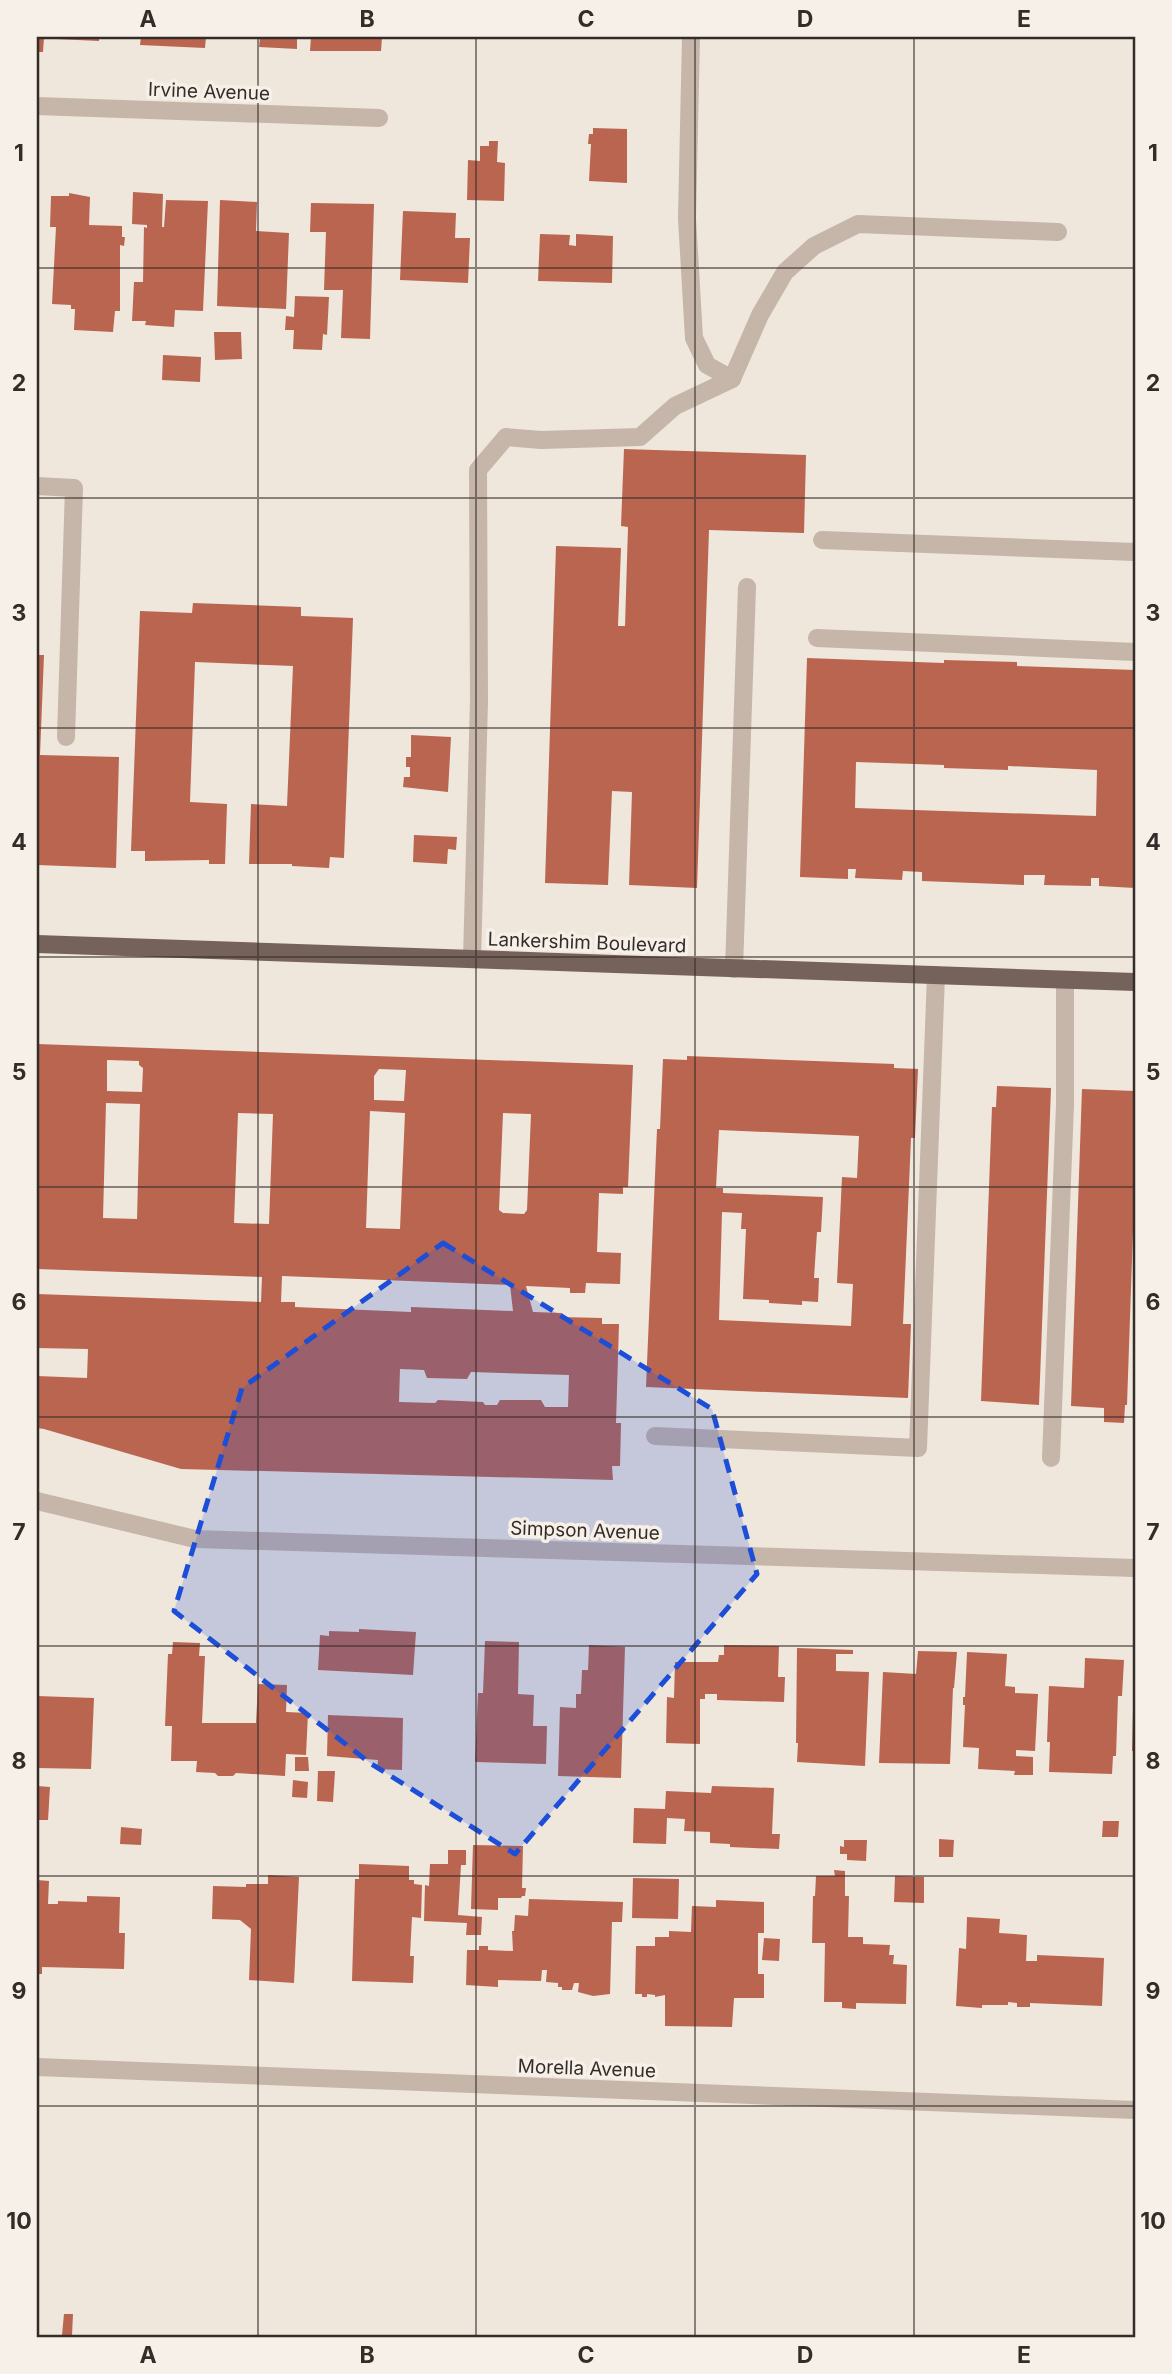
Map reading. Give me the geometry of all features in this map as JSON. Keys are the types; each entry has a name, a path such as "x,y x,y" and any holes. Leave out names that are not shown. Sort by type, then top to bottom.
{"main road":[{"name":"Lankershim Boulevard","path":"37,944 1135,982"}],"street":[{"path":"691,37 687,218 694,338 707,365 733,379"},
{"name":"Irvine Avenue","path":"37,106 379,118"},
{"path":"472,959 480,701 478,470 506,438 541,440 640,437 675,406 733,379 760,315 785,272 814,246 858,224 1058,232"},
{"path":"37,486 74,488 66,737"},
{"path":"822,540 1135,552"},
{"path":"734,969 747,587"},
{"path":"817,638 1135,652"},
{"path":"655,1436 918,1448 936,975"},
{"path":"1051,1458 1065,1105 1065,980"},
{"name":"Simpson Avenue","path":"37,1501 195,1539 1135,1568"},
{"name":"Morella Avenue","path":"37,2067 1135,2110"}],"highlighted area":[{"path":"443,1243 712,1409 757,1574 515,1854 370,1763 174,1611 242,1388"}],"building":[{"path":"37,37 44,37 43,52 37,52"},
{"path":"99,37 99,41 56,39"},
{"path":"141,37 206,37 205,48 140,45"},
{"path":"260,37 297,37 297,49 259,47"},
{"path":"311,37 382,37 381,51 310,51"},
{"path":"593,128 627,129 627,183 589,181 591,144 588,144"},
{"path":"489,141 498,141 497,162 505,163 504,201 467,200 468,160 480,161 480,146 489,146"},
{"path":"133,192 163,194 162,227 166,200 208,201 203,311 175,310 174,327 145,325 146,321 132,321 134,282 143,282 144,227 147,228 147,225 132,224"},
{"path":"69,193 90,197 89,225 122,226 122,237 125,237 124,246 120,245 120,311 115,311 113,332 74,330 75,309 71,309 71,305 52,304 56,227 50,227 51,196 69,196"},
{"path":"220,200 257,202 256,231 289,233 286,309 217,306"},
{"path":"311,203 374,204 370,339 341,338 343,290 324,290 326,232 310,232"},
{"path":"403,211 456,213 455,238 470,238 468,283 400,280"},
{"path":"540,234 570,235 569,245 576,246 576,234 613,236 612,283 538,281"},
{"path":"295,296 329,297 327,335 323,334 322,350 293,349 294,330 285,330 286,316 294,317"},
{"path":"214,332 241,332 242,359 215,360"},
{"path":"163,355 201,357 200,382 162,380"},
{"path":"624,449 806,455 804,533 709,530 697,888 629,885 632,792 612,791 608,885 545,883 556,546 621,548 618,626 625,626 628,527 621,526"},
{"path":"193,603 301,607 301,616 353,618 344,858 330,857 329,868 292,864 249,864 251,804 287,806 293,666 195,662 190,802 227,804 225,864 209,864 209,860 145,861 145,851 131,851 140,611 192,613"},
{"path":"37,655 44,655 40,755 119,757 116,868 37,865"},
{"path":"807,658 944,663 944,660 1017,662 1017,666 1135,670 1135,888 1099,886 1099,878 1091,878 1091,886 1044,885 1045,875 1024,875 1024,885 922,881 922,872 903,871 902,880 855,878 856,869 848,869 848,879 800,877","holes":["856,762 944,765 944,768 1008,770 1008,766 1097,770 1096,816 855,808"]},
{"path":"411,735 451,737 448,792 403,787 404,777 410,777 406,757 411,757"},
{"path":"414,835 457,837 456,850 448,849 447,864 413,862"},
{"path":"37,1044 633,1065 628,1187 623,1187 623,1194 599,1193 597,1252 621,1253 620,1284 586,1283 585,1293 570,1293 570,1288 526,1286 533,1312 562,1313 561,1317 602,1318 602,1324 619,1324 616,1423 621,1423 620,1466 612,1466 613,1480 181,1469 37,1428 37,1376 87,1378 88,1349 37,1348 37,1294 261,1302 262,1277 37,1269","holes":["107,1060 139,1061 143,1068 142,1092 107,1091","379,1069 406,1070 404,1101 374,1100 374,1076","106,1103 140,1104 137,1219 103,1218","370,1111 405,1113 400,1229 366,1228","238,1113 273,1114 269,1224 234,1223","503,1113 531,1114 527,1210 524,1214 503,1213 499,1210","282,1276 510,1285 513,1311 411,1307 411,1312 295,1307 295,1302 281,1302","400,1369 424,1370 427,1378 467,1379 471,1372 569,1375 568,1407 545,1407 541,1400 500,1400 497,1405 438,1400 435,1403 399,1402"]},
{"path":"687,1056 894,1064 894,1068 918,1069 915,1138 911,1138 903,1324 911,1324 908,1398 646,1387 657,1129 660,1129 663,1059 687,1060","holes":["719,1130 859,1136 857,1178 842,1177 837,1283 853,1284 851,1326 719,1320 722,1212 742,1213 741,1229 746,1229 743,1299 802,1305 802,1301 818,1302 819,1278 814,1278 823,1197 723,1193 723,1188 716,1188"]},
{"path":"997,1086 1051,1088 1039,1405 981,1401 992,1107 996,1107"},
{"path":"1082,1089 1135,1091 1135,1172 1127,1405 1124,1423 1104,1422 1104,1408 1071,1406"},
{"path":"359,1629 416,1632 413,1675 318,1670 320,1635 329,1636 329,1631 359,1632"},
{"path":"485,1641 519,1642 518,1694 534,1695 533,1726 547,1726 546,1764 475,1762 478,1693 483,1693"},
{"path":"173,1642 200,1643 199,1656 205,1656 202,1723 256,1723 258,1684 287,1685 286,1712 308,1713 306,1755 286,1754 285,1776 236,1773 233,1776 218,1776 215,1773 196,1772 197,1761 171,1761 172,1726 165,1726 168,1654 172,1654"},
{"path":"589,1645 625,1647 621,1778 558,1776 560,1707 576,1708 576,1694 581,1694 582,1670 588,1670"},
{"path":"724,1645 779,1646 778,1677 785,1677 784,1702 717,1700 717,1694 705,1694 705,1699 700,1699 700,1744 666,1743 667,1697 674,1698 675,1662 718,1662 719,1655 724,1655"},
{"path":"797,1648 853,1650 853,1654 836,1654 836,1671 869,1672 865,1766 797,1762"},
{"path":"918,1651 957,1652 950,1764 879,1763 883,1672 916,1674"},
{"path":"967,1652 1007,1654 1005,1686 1015,1687 1015,1693 1038,1694 1035,1751 1016,1750 1016,1756 1033,1757 1033,1775 978,1769 979,1748 963,1747 963,1697"},
{"path":"1085,1658 1124,1660 1122,1696 1118,1696 1116,1756 1113,1756 1112,1774 1049,1772 1049,1686 1084,1688"},
{"path":"37,1696 94,1698 91,1769 37,1768"},
{"path":"1135,1709 1135,1751 1132,1751"},
{"path":"328,1715 403,1718 402,1770 377,1769 378,1760 327,1756"},
{"path":"295,1757 308,1757 309,1771 295,1771"},
{"path":"318,1771 335,1771 333,1802 317,1801"},
{"path":"293,1780 308,1782 307,1798 292,1797"},
{"path":"37,1786 50,1787 48,1820 37,1820"},
{"path":"712,1786 774,1788 772,1834 780,1834 779,1849 730,1847 730,1844 710,1843 710,1832 684,1831 685,1819 667,1818 666,1844 633,1843 634,1808 665,1809 666,1791 711,1793"},
{"path":"1103,1821 1119,1821 1118,1837 1102,1837"},
{"path":"121,1827 142,1829 141,1845 120,1844"},
{"path":"939,1839 954,1840 953,1857 939,1857"},
{"path":"844,1840 867,1840 866,1861 847,1860 847,1854 840,1854 840,1846 844,1847"},
{"path":"473,1845 523,1846 522,1888 526,1888 525,1896 498,1898 498,1910 471,1909"},
{"path":"448,1850 466,1850 466,1865 461,1865 458,1915 482,1917 481,1935 466,1935 467,1923 424,1921 425,1885 429,1886 430,1864 448,1864"},
{"path":"359,1864 409,1866 409,1880 422,1885 421,1918 412,1917 410,1956 414,1956 413,1983 352,1981 355,1879 359,1879"},
{"path":"834,1870 845,1871 845,1896 849,1896 848,1937 863,1937 863,1944 890,1945 889,1955 894,1955 893,1964 907,1965 906,2004 856,2003 856,2009 842,2008 842,2002 824,2002 825,1943 812,1943 813,1896 816,1876 835,1876"},
{"path":"268,1875 299,1877 294,1983 249,1980 251,1929 240,1920 212,1919 213,1886 246,1887 246,1884 268,1884"},
{"path":"895,1876 924,1877 924,1903 894,1902"},
{"path":"633,1878 679,1879 678,1919 632,1918"},
{"path":"37,1880 49,1881 48,1904 58,1904 58,1901 87,1902 87,1896 120,1897 119,1933 125,1933 124,1969 42,1967 42,1974 37,1974"},
{"path":"529,1899 623,1902 622,1922 612,1922 610,1994 593,1996 578,1992 579,1983 574,1983 572,1990 562,1990 558,1983 546,1982 547,1970 542,1970 541,1981 498,1980 498,1987 466,1985 467,1950 479,1950 479,1946 488,1946 488,1950 513,1951 512,1931 515,1915 528,1916"},
{"path":"716,1900 764,1902 764,1933 758,1933 758,1974 764,1974 764,1998 734,1998 732,2027 665,2026 665,1995 655,1997 647,1994 647,1997 642,1997 642,1994 635,1994 636,1946 655,1946 655,1937 669,1937 669,1931 691,1932 692,1906 716,1907"},
{"path":"967,1917 1000,1919 999,1933 1027,1935 1026,1961 1037,1961 1037,1955 1104,1958 1102,2006 1030,2003 1030,2007 1017,2007 1017,2003 1008,2002 1008,2005 982,2005 982,2008 956,2006 959,1948 966,1949"},
{"path":"764,1938 780,1939 779,1961 762,1960"},
{"path":"64,2314 73,2314 72,2335 62,2335"}]}
